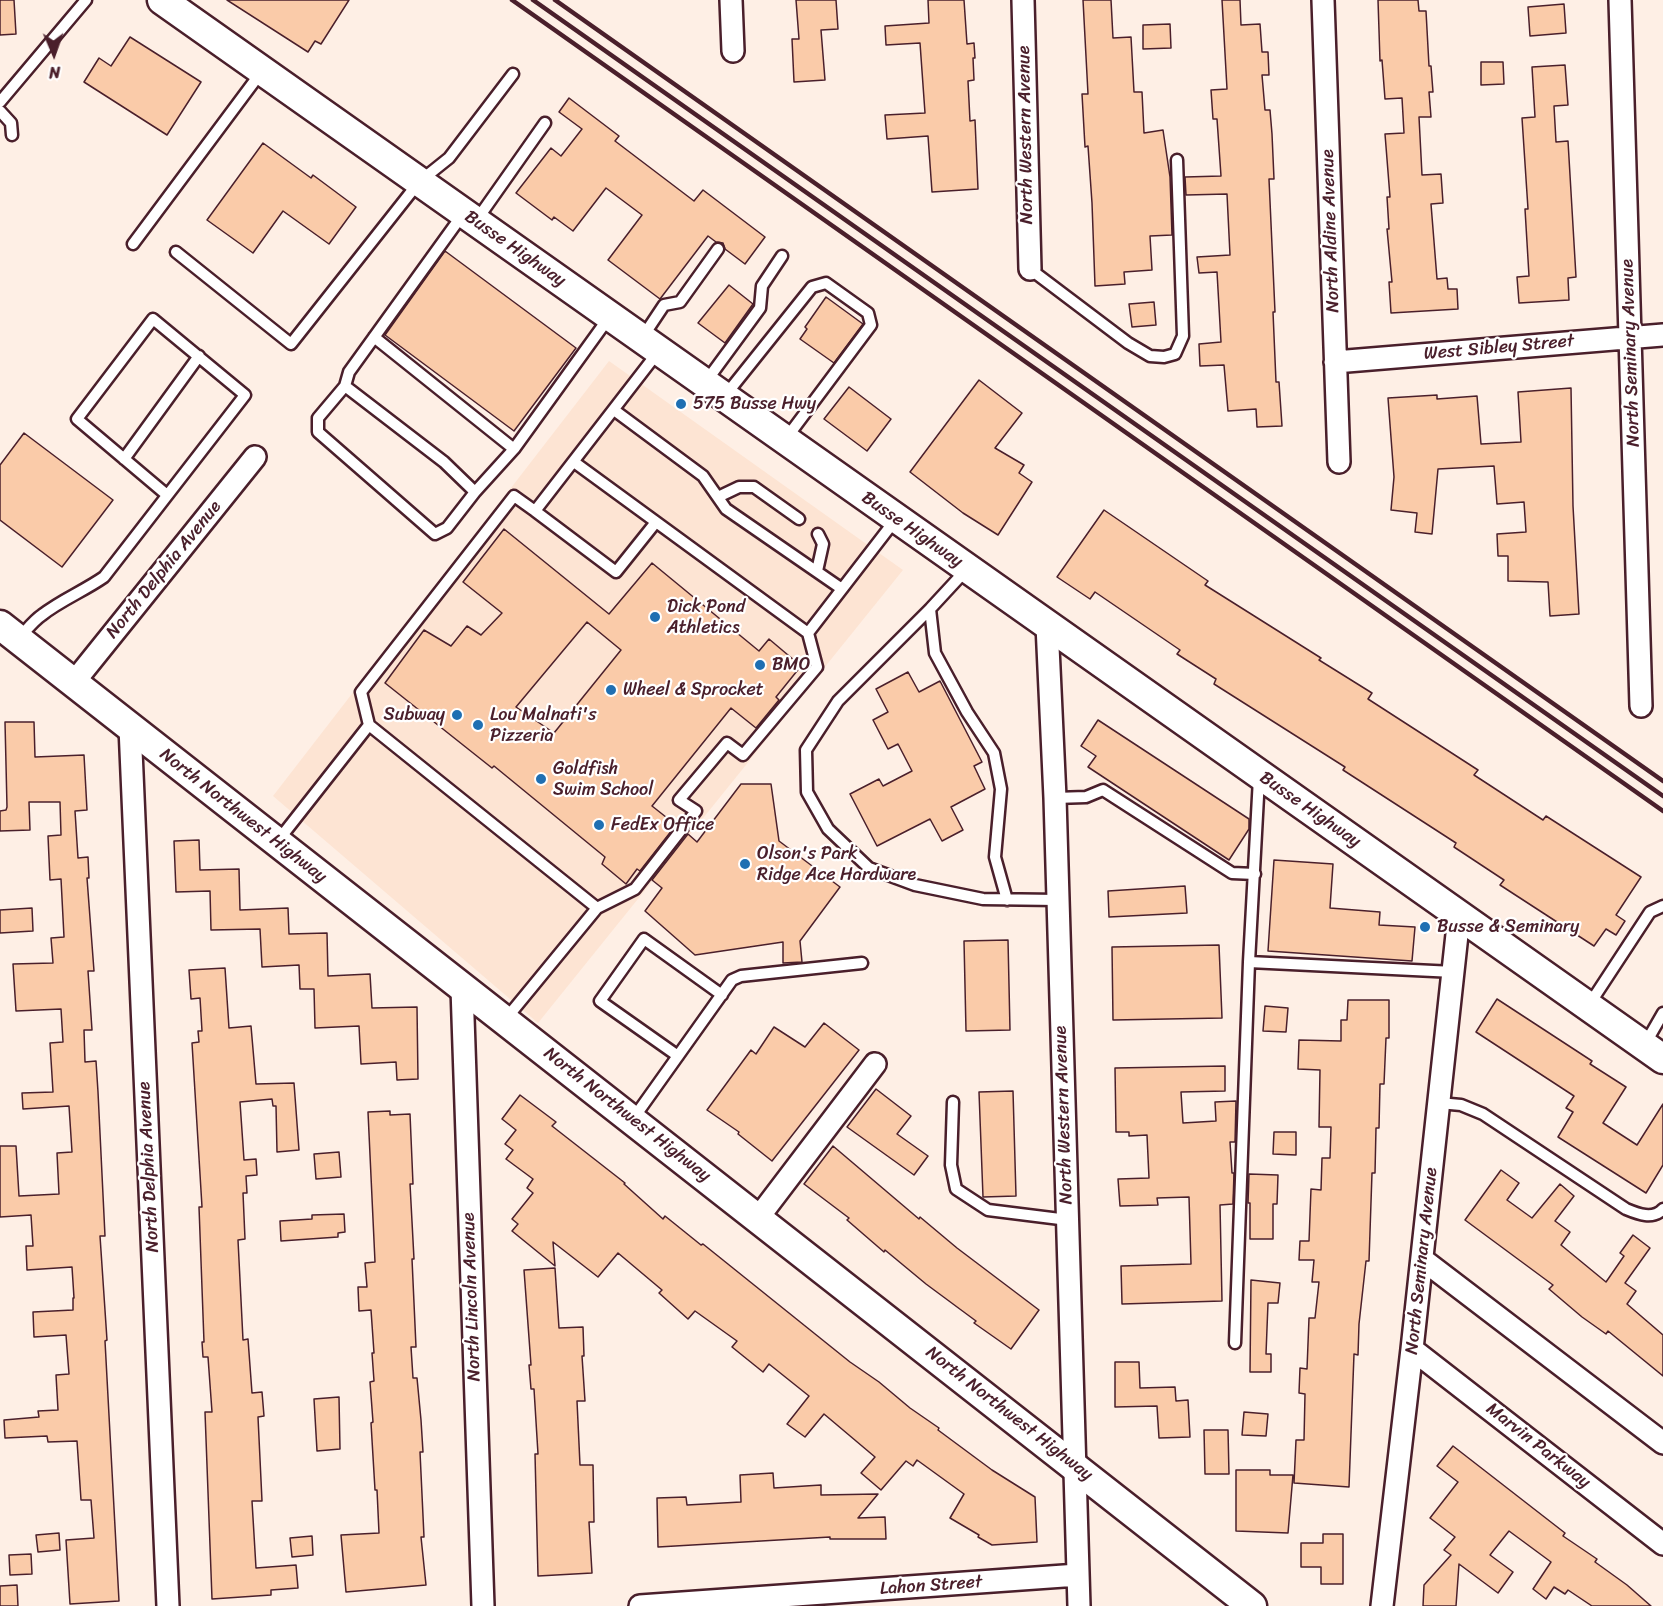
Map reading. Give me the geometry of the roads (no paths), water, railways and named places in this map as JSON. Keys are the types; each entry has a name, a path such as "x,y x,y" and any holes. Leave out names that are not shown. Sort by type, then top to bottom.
{"main road":[{"name":"Busse Highway","path":"164,1 1653,1053"},
{"name":"North Northwest Highway","path":"9,632 1252,1606"}],"street":[{"path":"731,0 733,51"},
{"name":"North Western Avenue","path":"1023,0 1030,269"},
{"name":"North Aldine Avenue","path":"1323,0 1339,462"},
{"name":"North Seminary Avenue","path":"1620,0 1641,706"},
{"name":"West Sibley Street","path":"1335,362 1663,335"},
{"name":"North Delphia Avenue","path":"74,682 255,457"},
{"name":"North Western Avenue","path":"1047,625 1058,900 1079,1606"},
{"name":"North Delphia Avenue","path":"130,727 168,1606"},
{"name":"North Seminary Avenue","path":"1382,1606 1459,916"},
{"name":"North Lincoln Avenue","path":"462,988 483,1606"},
{"path":"758,1218 875,1064"},
{"path":"1422,1259 1663,1443"},
{"name":"Marvin Parkway","path":"1412,1349 1663,1544"},
{"name":"Lahon Street","path":"640,1606 1078,1575"}],"lane":[{"path":"0,102 86,0"},
{"path":"133,244 262,70"},
{"path":"176,252 291,344 419,182 449,158 513,74"},
{"path":"0,111 11,123 12,135"},
{"path":"545,123 349,372 345,386 318,418 318,432 435,534 447,528 475,492 514,449 610,316"},
{"path":"1030,269 1128,343 1150,356 1164,357 1175,354 1183,336 1177,160"},
{"path":"535,511 614,410 650,345 664,305 680,302 718,249"},
{"path":"714,390 760,308 762,286 782,256"},
{"path":"714,390 812,287 826,282 868,313 871,325 785,440"},
{"path":"9,632 78,591 89,588 104,577 245,394 153,319 77,418 167,495"},
{"path":"374,338 514,449"},
{"path":"124,459 199,356"},
{"path":"345,386 444,462 475,492"},
{"path":"614,410 703,476 726,509 842,589"},
{"path":"505,1020 597,908 635,890 696,811 679,800 727,743 743,755 817,667 808,633 574,462"},
{"path":"718,497 739,487 754,487 799,519"},
{"path":"597,908 369,725 361,692 514,496 616,572 656,522"},
{"path":"808,633 897,519"},
{"path":"817,571 824,544 818,534"},
{"path":"967,568 930,609 838,701 806,750 807,792 828,829 869,868 915,885 983,899 1058,900"},
{"path":"930,609 935,653 967,712 994,753 1001,789 995,857 1007,900"},
{"path":"277,842 369,725"},
{"path":"1235,1343 1249,962 1259,775"},
{"path":"1054,798 1086,797 1103,790 1232,873 1255,874"},
{"path":"1588,1006 1650,912 1663,906"},
{"path":"678,1056 600,1001 644,939 722,995"},
{"path":"1249,962 1454,972"},
{"path":"632,1119 732,980 741,975 862,963"},
{"path":"1653,1053 1663,1013"},
{"path":"953,1102 951,1165 956,1189 988,1210 1068,1220"},
{"path":"1439,1103 1461,1105 1483,1114 1626,1209 1637,1214 1656,1215 1663,1209"}],"railway":[{"path":"512,0 1663,811"},
{"path":"533,0 1663,796"},
{"path":"555,0 1663,781"}],"place":[{"name":"575 Busse Hwy","path":"681,404"},
{"name":"Dick Pond Athletics","path":"655,617"},
{"name":"BMO","path":"760,665"},
{"name":"Wheel & Sprocket","path":"611,690"},
{"name":"Subway","path":"457,715"},
{"name":"Lou Malnati's Pizzeria","path":"478,725"},
{"name":"Goldfish Swim School","path":"541,779"},
{"name":"FedEx Office","path":"599,825"},
{"name":"Olson's Park Ridge Ace Hardware","path":"745,864"},
{"name":"Busse & Seminary","path":"1425,927"}]}
